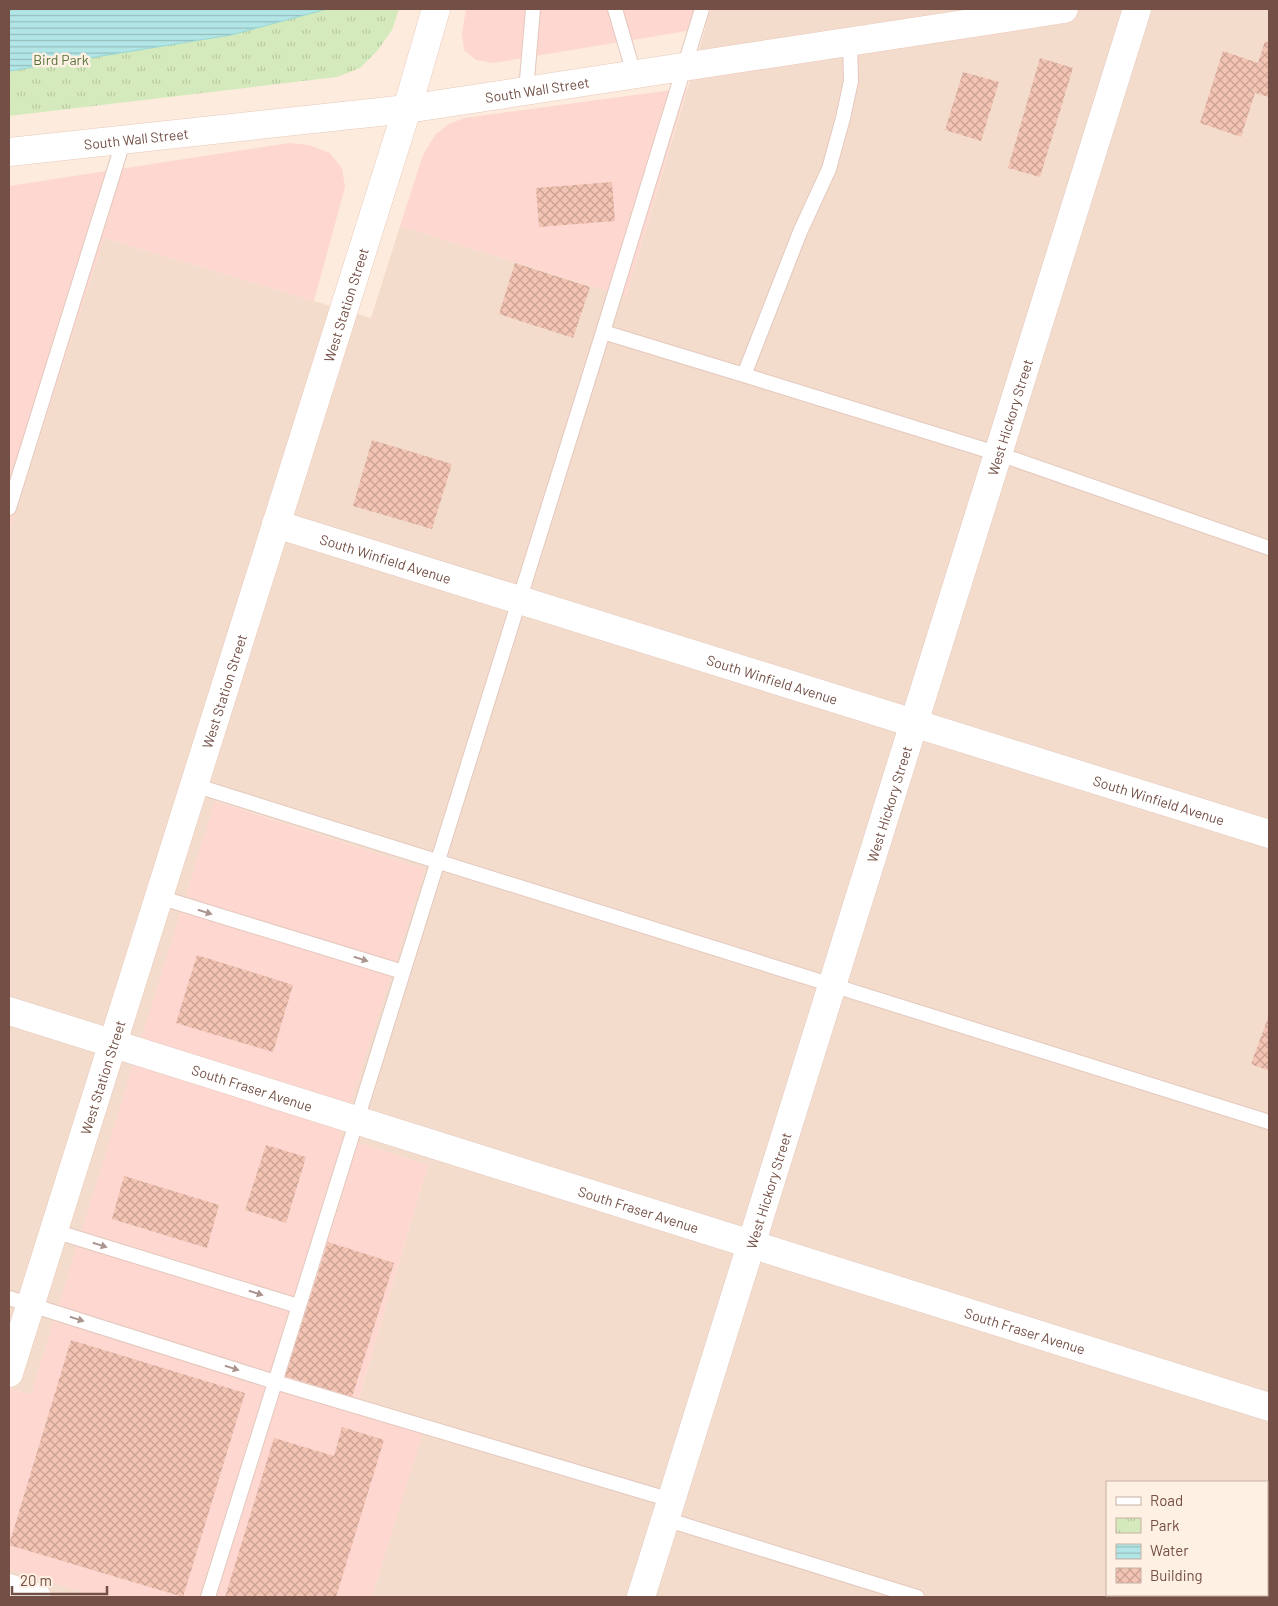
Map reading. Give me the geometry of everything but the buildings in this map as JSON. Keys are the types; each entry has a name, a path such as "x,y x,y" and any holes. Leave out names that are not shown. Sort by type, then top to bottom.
{"street":[{"name":"West Station Street","path":"9,1373 19,1301 54,1231 407,109 436,9"},
{"name":"South Wall Street","path":"9,152 407,109 1064,9"},
{"name":"West Hickory Street","path":"641,1597 1137,9"},
{"name":"South Winfield Avenue","path":"276,524 1269,834"},
{"name":"South Fraser Avenue","path":"9,1012 1269,1408"},
{"path":"9,1588 37,1597"}],"lane":[{"path":"526,91 533,9"},
{"path":"615,9 634,74"},
{"path":"208,1597 702,9"},
{"path":"744,376 797,242 829,169 851,81 850,41"},
{"path":"9,508 124,139"},
{"path":"603,332 998,454 1269,548"},
{"path":"194,785 1269,1122"},
{"path":"159,897 403,972"},
{"path":"54,1231 298,1306"},
{"path":"19,1301 668,1510 918,1597"}],"shaded area":[{"path":"466,9 711,9 705,28 493,63 476,60 464,50 462,33"},
{"path":"711,9 1269,9 1269,1597 372,1597 425,1422 358,1401 428,1165 339,1137 425,869 216,801 31,1395 9,1388 9,532 104,238 371,318 400,226 626,297"},
{"path":"687,88 626,297 400,226 423,155 435,135 447,125 464,118"},
{"path":"289,143 309,145 330,153 342,168 345,187 314,301 104,238 9,532 9,186"},
{"path":"215,801 425,869 340,1137 428,1165 358,1401 426,1422 372,1597 99,1597 9,1569 9,1388 31,1394"},
{"path":"9,1569 99,1597 9,1597"}],"green space":[{"name":"Bird Park","path":"9,9 399,9 392,30 377,51 360,68 337,77 9,116"}],"water":[{"path":"9,9 327,9 231,35 9,71"}]}
